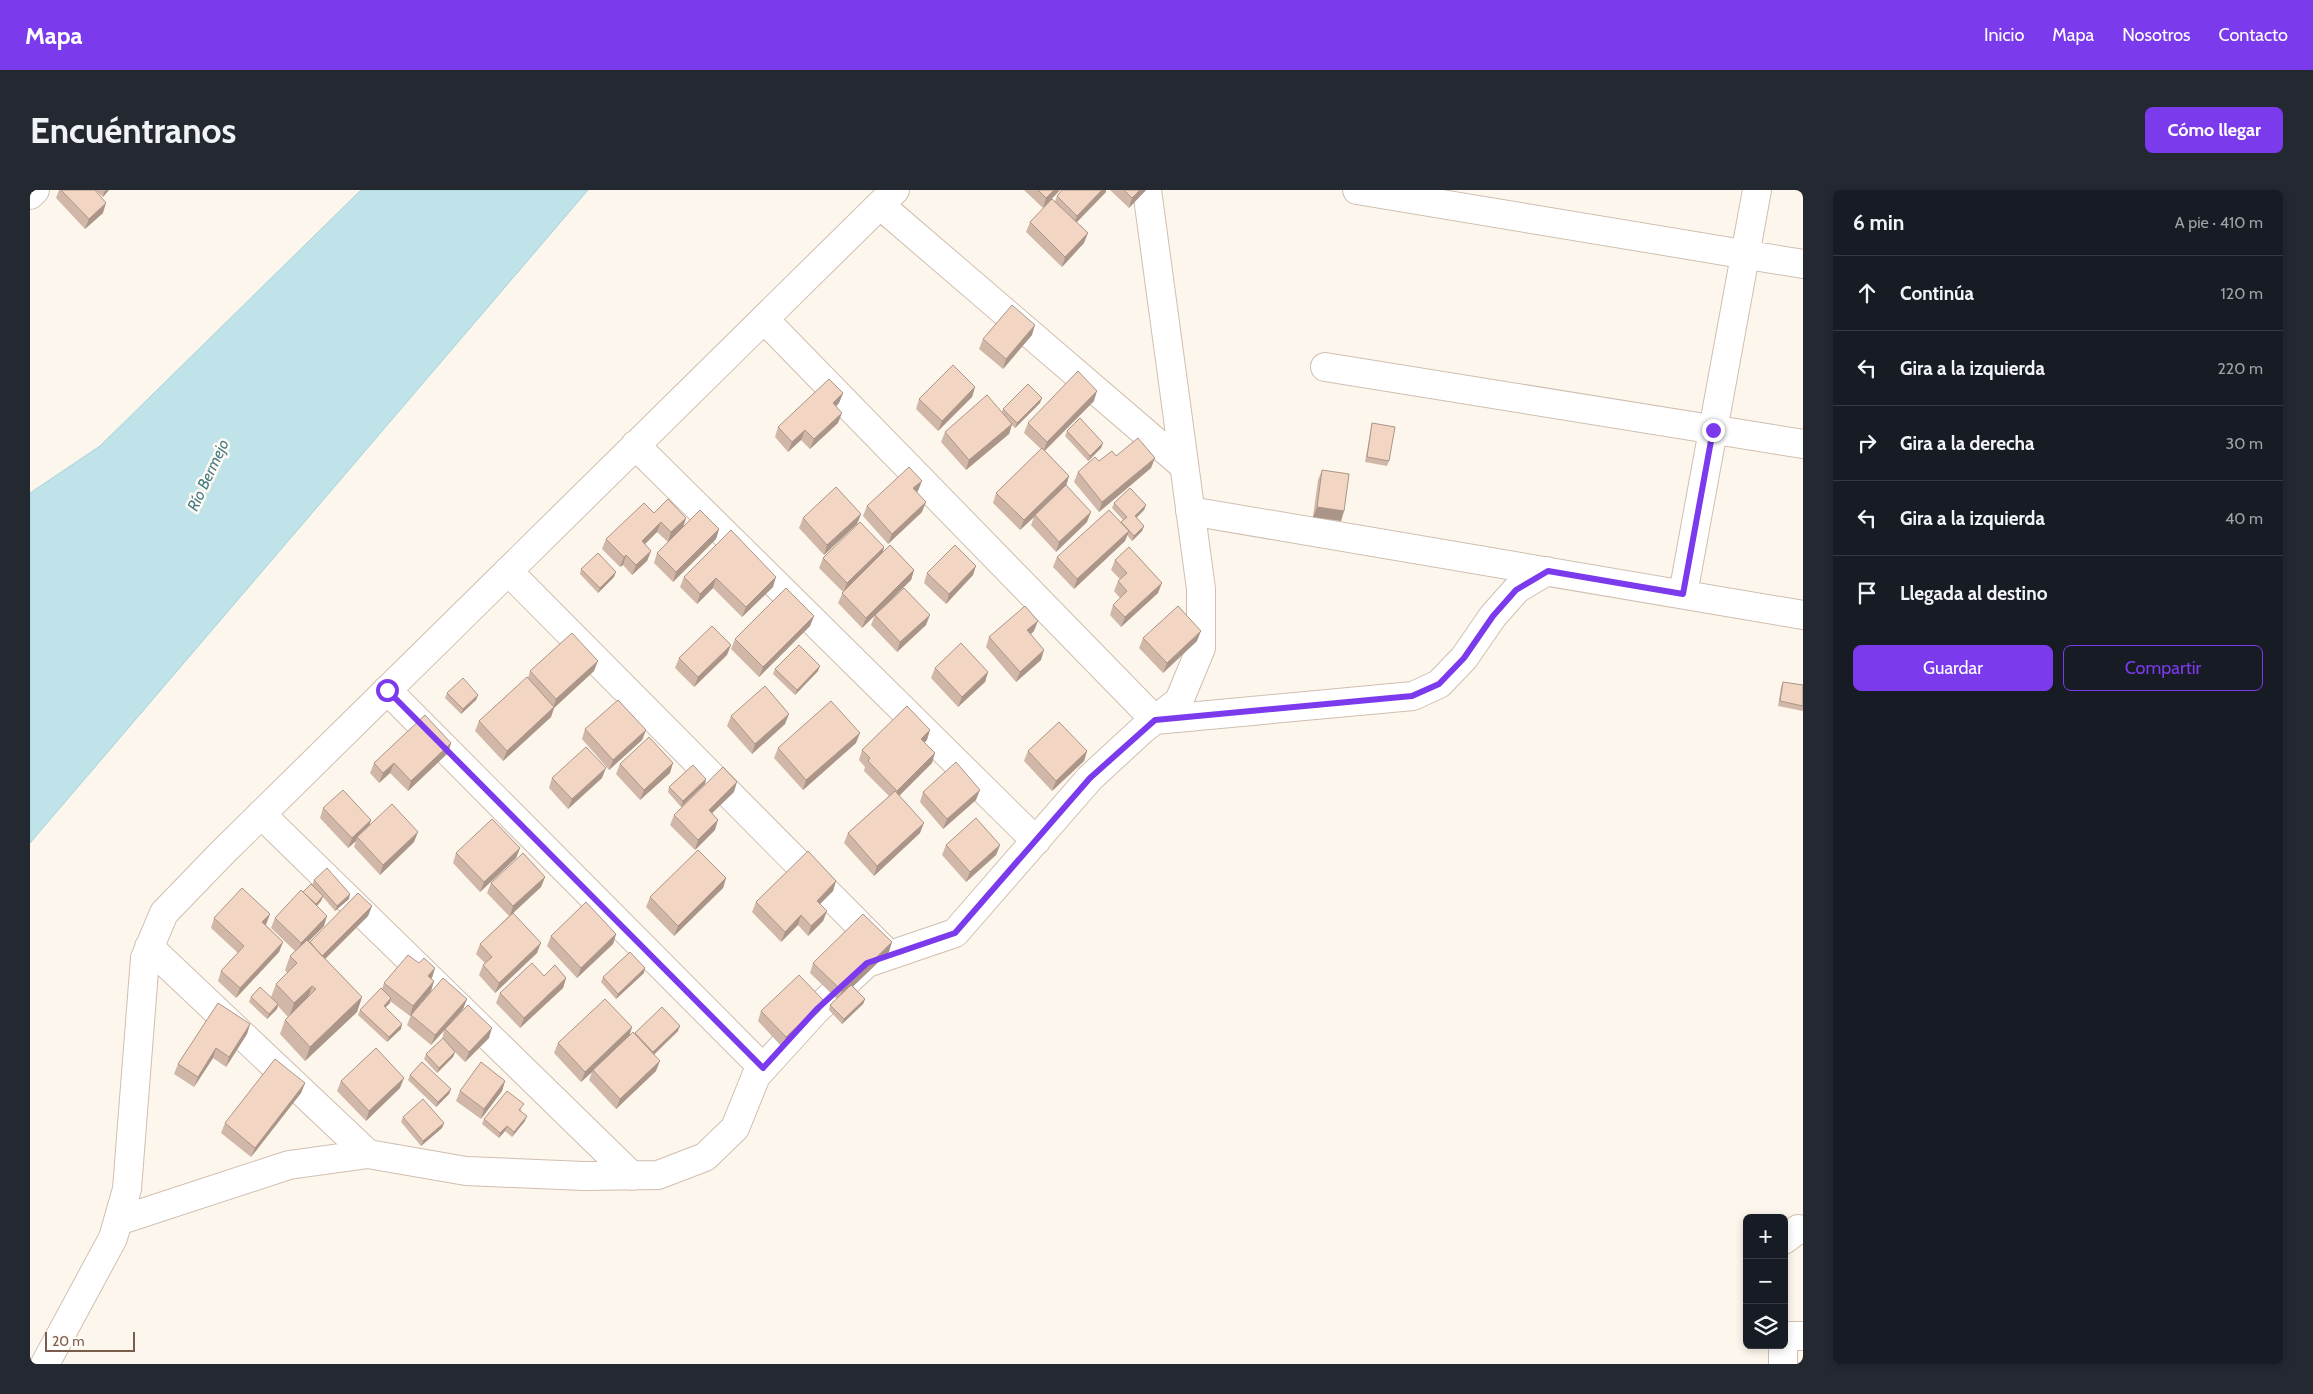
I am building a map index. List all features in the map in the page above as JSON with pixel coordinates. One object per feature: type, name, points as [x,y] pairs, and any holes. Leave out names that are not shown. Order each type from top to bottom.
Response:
[{"type":"street","points":[[30,195],[35,190]]},
{"type":"street","points":[[118,1221],[290,1165],[368,1154],[466,1171],[584,1176],[658,1175],[705,1157],[735,1128],[756,1076],[816,1010],[867,963],[955,933],[1090,778],[1178,701],[1201,648],[1201,589],[1147,190]]},
{"type":"street","points":[[1357,190],[1803,264]]},
{"type":"street","points":[[1683,594],[1757,190]]},
{"type":"street","points":[[44,1364],[113,1238],[127,1189],[145,958],[164,913],[261,814],[887,198],[1184,466]]},
{"type":"street","points":[[764,319],[1155,720]]},
{"type":"street","points":[[1325,367],[1803,444]]},
{"type":"street","points":[[636,446],[1036,841]]},
{"type":"street","points":[[1190,511],[1803,615]]},
{"type":"street","points":[[508,571],[890,956]]},
{"type":"street","points":[[1155,720],[1412,696],[1439,684],[1464,658],[1493,616],[1516,590],[1548,571]]},
{"type":"street","points":[[387,690],[763,1068]]},
{"type":"street","points":[[261,814],[632,1176]]},
{"type":"street","points":[[149,947],[368,1154]]},
{"type":"street","points":[[1788,1237],[1798,1229],[1803,1230]]},
{"type":"street","points":[[1788,1336],[1803,1336]]},
{"type":"street","points":[[1783,1349],[1783,1364]]},
{"type":"water","name":"Río Bermejo","points":[[361,190],[588,190],[30,843],[30,493],[100,446]]},
{"type":"building","points":[[61,190],[95,190],[106,203],[89,219]]},
{"type":"building","points":[[1038,190],[1054,190],[1046,198]]},
{"type":"building","points":[[1062,190],[1102,190],[1077,216],[1057,196]]},
{"type":"building","points":[[1124,190],[1140,190],[1132,198]]},
{"type":"building","points":[[1052,199],[1088,233],[1065,257],[1030,222]]},
{"type":"building","points":[[1012,305],[1035,325],[1006,359],[983,339]]},
{"type":"building","points":[[953,365],[975,387],[942,421],[919,399]]},
{"type":"building","points":[[1078,371],[1097,391],[1047,442],[1028,423]]},
{"type":"building","points":[[829,379],[843,393],[833,403],[842,413],[814,439],[805,430],[792,442],[778,427]]},
{"type":"building","points":[[1028,384],[1042,398],[1017,423],[1003,409]]},
{"type":"building","points":[[987,395],[1012,424],[969,460],[945,432]]},
{"type":"building","points":[[1080,418],[1103,443],[1090,456],[1067,431]]},
{"type":"building","points":[[1372,423],[1395,427],[1389,461],[1367,457]]},
{"type":"building","points":[[1138,438],[1155,458],[1102,502],[1078,472],[1095,457],[1099,461],[1112,451],[1116,456]]},
{"type":"building","points":[[1042,448],[1069,476],[1024,520],[996,493]]},
{"type":"building","points":[[909,467],[922,481],[913,488],[926,502],[892,534],[867,506]]},
{"type":"building","points":[[1322,470],[1349,474],[1344,511],[1317,507]]},
{"type":"building","points":[[1066,485],[1091,512],[1059,542],[1035,515]]},
{"type":"building","points":[[836,487],[861,514],[827,545],[803,518]]},
{"type":"building","points":[[1130,488],[1146,505],[1135,516],[1144,526],[1134,536],[1121,522],[1127,517],[1114,503]]},
{"type":"building","points":[[668,499],[686,518],[671,532],[661,522],[642,541],[651,551],[636,565],[626,555],[624,557],[606,539],[644,503],[654,513]]},
{"type":"building","points":[[700,510],[719,529],[676,572],[657,553]]},
{"type":"building","points":[[1109,510],[1129,531],[1077,579],[1057,557]]},
{"type":"building","points":[[860,522],[884,547],[847,583],[823,558]]},
{"type":"building","points":[[731,530],[776,577],[746,607],[716,578],[700,594],[684,577]]},
{"type":"building","points":[[890,545],[914,570],[866,618],[842,593]]},
{"type":"building","points":[[955,545],[976,566],[949,594],[927,573]]},
{"type":"building","points":[[1129,547],[1162,583],[1125,617],[1113,605],[1127,591],[1118,581],[1127,573],[1115,560]]},
{"type":"building","points":[[598,553],[616,572],[600,588],[581,569]]},
{"type":"building","points":[[786,588],[814,616],[763,667],[735,639]]},
{"type":"building","points":[[904,588],[930,615],[900,642],[875,615]]},
{"type":"building","points":[[1025,606],[1038,621],[1027,630],[1044,650],[1020,672],[989,637]]},
{"type":"building","points":[[1178,606],[1201,631],[1167,663],[1143,638]]},
{"type":"building","points":[[712,626],[731,645],[698,677],[679,658]]},
{"type":"building","points":[[572,633],[598,661],[556,699],[530,671]]},
{"type":"building","points":[[961,643],[988,672],[962,697],[935,668]]},
{"type":"building","points":[[799,645],[820,666],[797,690],[775,669]]},
{"type":"building","points":[[527,677],[554,707],[507,751],[479,721]]},
{"type":"building","points":[[463,678],[478,695],[463,709],[447,693]]},
{"type":"building","points":[[1783,682],[1803,685],[1803,706],[1780,701]]},
{"type":"building","points":[[765,686],[789,714],[755,744],[731,716]]},
{"type":"building","points":[[618,700],[646,730],[613,760],[585,729]]},
{"type":"building","points":[[831,701],[860,733],[806,780],[778,748]]},
{"type":"building","points":[[907,706],[930,730],[921,739],[935,753],[897,791],[868,761],[870,758],[862,750]]},
{"type":"building","points":[[425,715],[451,743],[411,781],[394,763],[383,773],[374,763]]},
{"type":"building","points":[[1059,722],[1087,751],[1056,781],[1028,751]]},
{"type":"building","points":[[649,737],[673,763],[644,790],[620,764]]},
{"type":"building","points":[[586,747],[606,768],[572,799],[552,778]]},
{"type":"building","points":[[956,762],[980,790],[947,819],[923,792]]},
{"type":"building","points":[[693,765],[706,779],[683,801],[669,787]]},
{"type":"building","points":[[723,767],[737,782],[709,810],[718,820],[698,840],[674,815]]},
{"type":"building","points":[[343,790],[371,820],[352,838],[323,808]]},
{"type":"building","points":[[895,791],[924,823],[877,866],[848,833]]},
{"type":"building","points":[[392,804],[418,832],[383,865],[357,837]]},
{"type":"building","points":[[976,818],[1000,845],[970,872],[946,845]]},
{"type":"building","points":[[492,819],[520,848],[484,882],[456,853]]},
{"type":"building","points":[[698,850],[726,878],[678,926],[650,897]]},
{"type":"building","points":[[808,851],[836,881],[817,901],[827,911],[811,926],[801,915],[785,932],[756,902]]},
{"type":"building","points":[[523,853],[545,877],[513,906],[491,883]]},
{"type":"building","points":[[327,868],[350,894],[337,906],[314,880]]},
{"type":"building","points":[[311,884],[323,896],[316,904],[303,892]]},
{"type":"building","points":[[242,888],[270,914],[262,922],[283,942],[240,988],[221,971],[244,946],[214,918]]},
{"type":"building","points":[[301,890],[327,916],[301,943],[275,918]]},
{"type":"building","points":[[358,893],[372,906],[322,956],[310,942]]},
{"type":"building","points":[[586,902],[616,934],[581,968],[551,936]]},
{"type":"building","points":[[513,913],[541,943],[499,983],[483,965],[492,957],[480,944]]},
{"type":"building","points":[[863,914],[892,942],[842,991],[813,963]]},
{"type":"building","points":[[307,940],[362,997],[310,1047],[285,1020],[316,989],[312,986],[294,1003],[276,984],[297,963],[290,956]]},
{"type":"building","points":[[630,952],[645,968],[618,994],[603,977]]},
{"type":"building","points":[[408,955],[419,963],[424,958],[435,968],[428,976],[434,981],[413,1006],[384,983]]},
{"type":"building","points":[[532,963],[544,976],[555,965],[566,978],[524,1018],[500,993]]},
{"type":"building","points":[[799,975],[824,1001],[786,1037],[761,1011]]},
{"type":"building","points":[[443,978],[467,999],[435,1035],[411,1015]]},
{"type":"building","points":[[851,985],[865,999],[844,1019],[830,1005]]},
{"type":"building","points":[[260,987],[278,1004],[269,1014],[251,997]]},
{"type":"building","points":[[381,988],[391,998],[384,1006],[402,1024],[389,1037],[360,1010]]},
{"type":"building","points":[[605,999],[632,1027],[585,1072],[558,1043]]},
{"type":"building","points":[[218,1003],[250,1024],[229,1057],[216,1048],[198,1077],[178,1064]]},
{"type":"building","points":[[468,1005],[492,1028],[469,1052],[445,1029]]},
{"type":"building","points":[[662,1007],[680,1026],[653,1052],[635,1033]]},
{"type":"building","points":[[633,1032],[660,1061],[620,1099],[593,1070]]},
{"type":"building","points":[[443,1038],[455,1052],[439,1068],[426,1054]]},
{"type":"building","points":[[376,1048],[404,1078],[369,1111],[341,1081]]},
{"type":"building","points":[[275,1059],[305,1083],[255,1148],[225,1123]]},
{"type":"building","points":[[422,1062],[451,1089],[438,1102],[410,1075]]},
{"type":"building","points":[[481,1062],[505,1081],[484,1109],[460,1091]]},
{"type":"building","points":[[507,1091],[524,1104],[519,1110],[527,1116],[514,1132],[507,1126],[500,1133],[484,1119]]},
{"type":"building","points":[[423,1099],[444,1123],[423,1141],[403,1117]]},
{"type":"route","points":[[387,690],[763,1068],[816,1010],[867,963],[955,933],[1090,778],[1155,720],[1412,696],[1439,684],[1464,658],[1493,616],[1516,590],[1548,571],[1683,594],[1713,430]]}]
